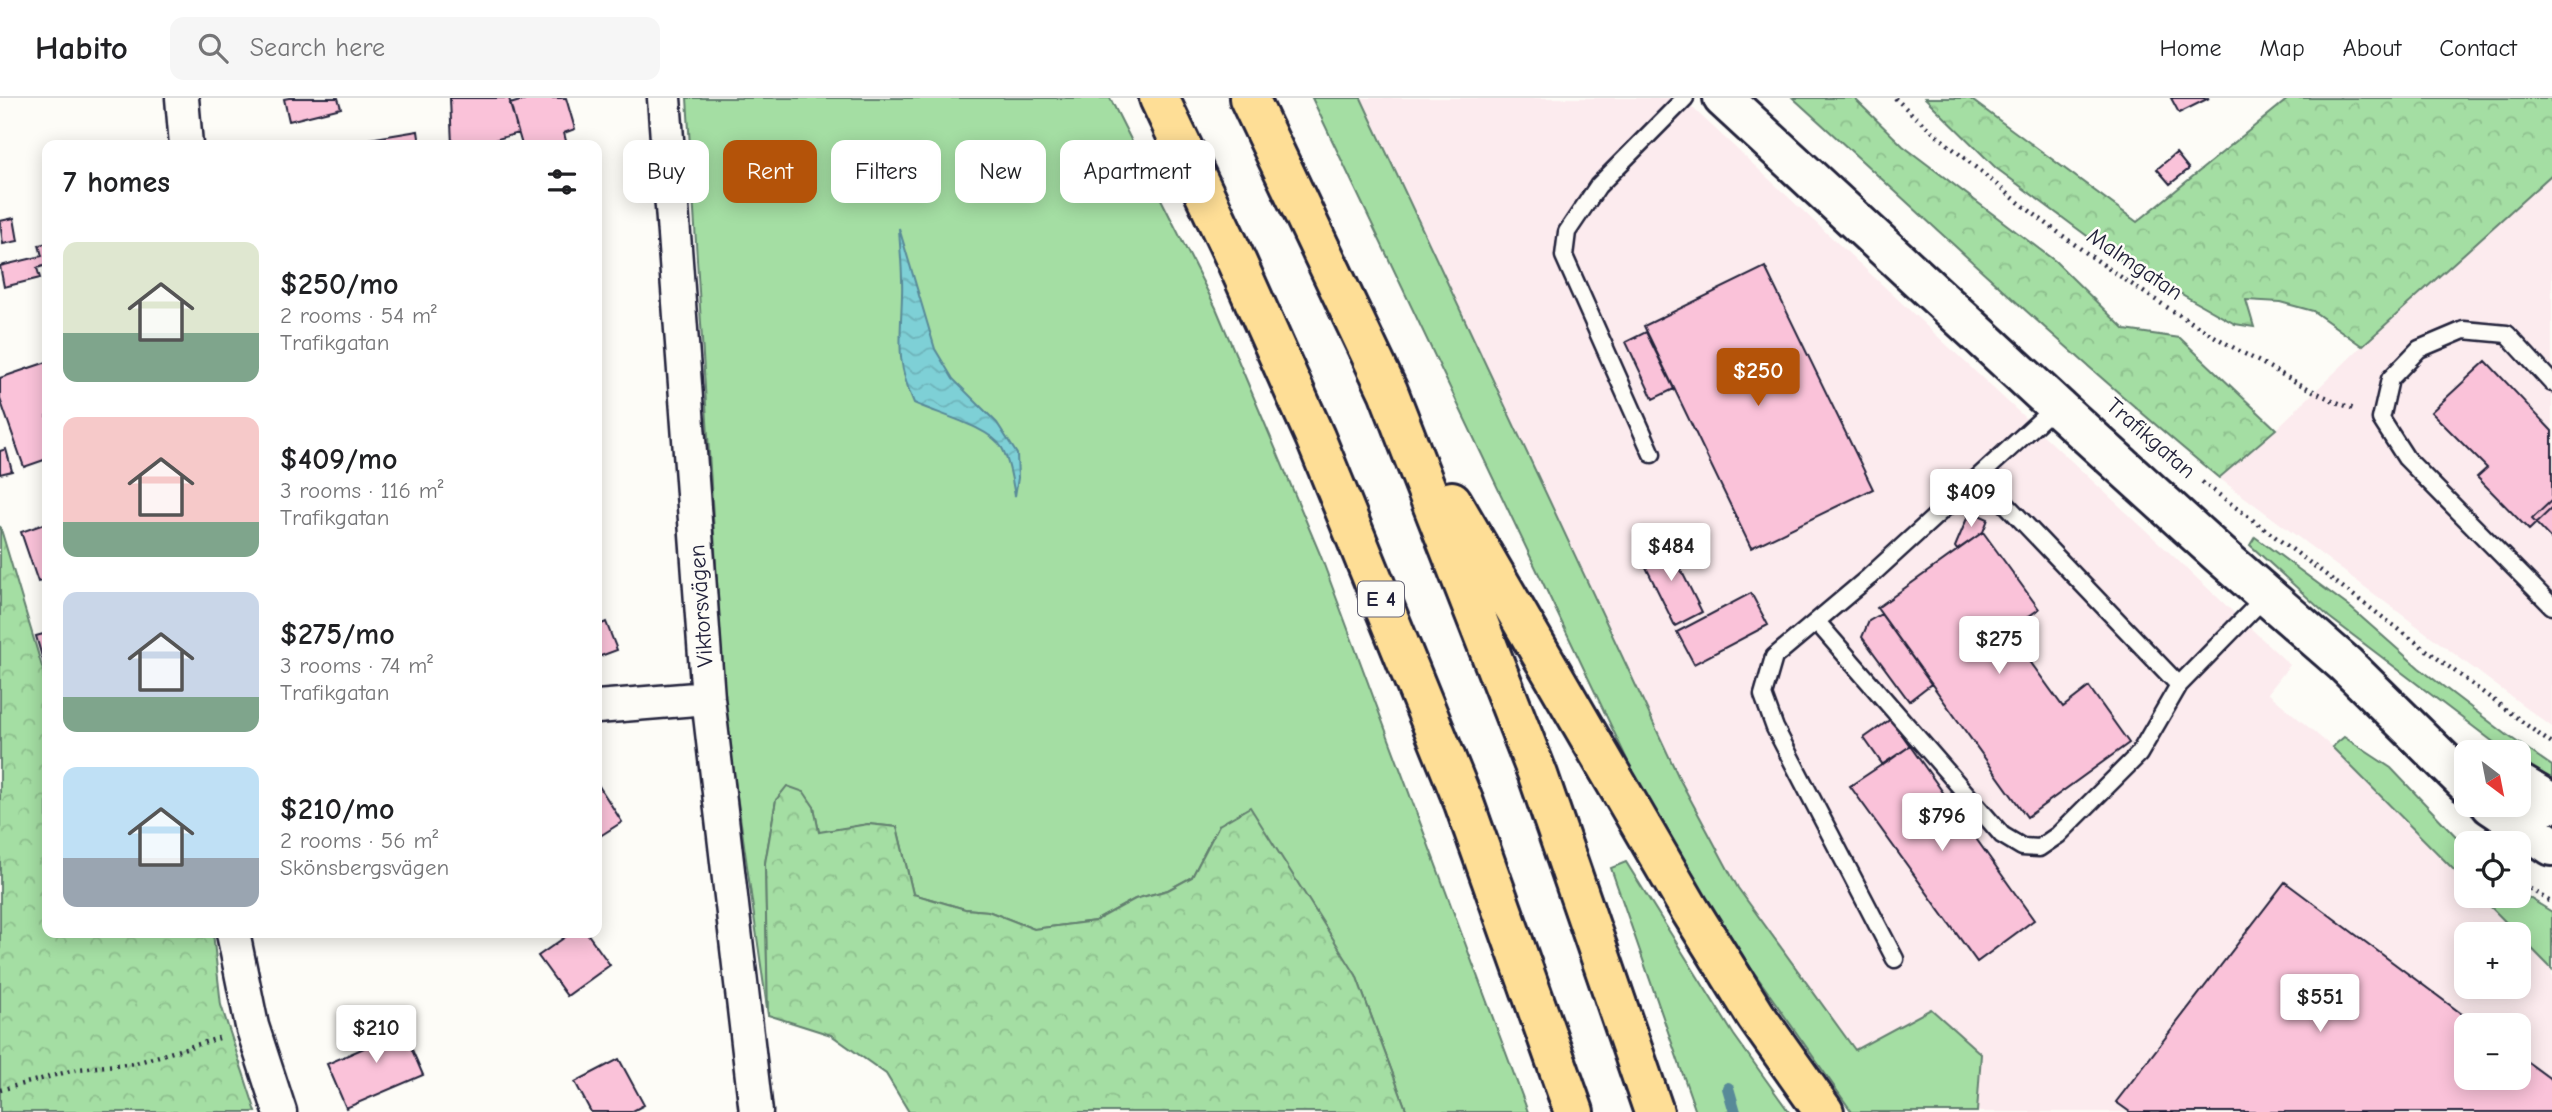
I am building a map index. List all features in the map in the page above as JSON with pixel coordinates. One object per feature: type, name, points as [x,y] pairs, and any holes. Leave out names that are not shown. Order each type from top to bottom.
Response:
[{"type":"highway","name":"E 4","points":[[1159,98],[1315,437],[1464,803],[1574,1112]]},
{"type":"highway","points":[[1249,98],[1388,391],[1538,775],[1654,1112]]},
{"type":"highway","points":[[1388,391],[1690,910],[1756,1016],[1824,1112]]},
{"type":"main road","name":"Trafikgatan","points":[[1723,98],[2056,406],[2345,664],[2454,771]]},
{"type":"main road","name":"Trafikgatan","points":[[2345,664],[2456,740]]},
{"type":"main road","points":[[2531,791],[2552,803]]},
{"type":"main road","points":[[2509,817],[2552,846]]},
{"type":"street","points":[[182,98],[186,140]]},
{"type":"street","name":"Viktorsvägen","points":[[664,98],[708,698],[757,1112]]},
{"type":"street","points":[[602,706],[708,698]]},
{"type":"street","points":[[234,938],[252,1026],[280,1112]]},
{"type":"lane","points":[[1652,454],[1564,256],[1567,232],[1598,186],[1685,98]]},
{"type":"lane","points":[[2552,383],[2507,334],[2463,330],[2419,349],[2390,379],[2381,419],[2406,458],[2552,606]]},
{"type":"lane","points":[[1895,959],[1774,727],[1763,695],[1774,657],[1980,477],[2056,406]]},
{"type":"lane","points":[[1980,477],[2179,685]]},
{"type":"lane","points":[[1817,622],[2002,835],[2022,847],[2039,848],[2058,835],[2139,754],[2179,685],[2267,595]]},
{"type":"path","name":"Malmgatan","points":[[1895,98],[1915,118],[2021,206],[2115,275],[2217,338],[2327,399],[2381,419]]},
{"type":"path","name":"Trafikgatan","points":[[2199,480],[2552,744]]},
{"type":"path","points":[[2531,890],[2552,904]]},
{"type":"path","points":[[0,1090],[78,1069],[136,1063],[194,1047],[252,1026]]},
{"type":"shaded area","points":[[1361,98],[1682,98],[2290,665],[2268,693],[2332,747],[2454,870],[2454,908],[2492,908],[2506,922],[2454,922],[2454,999],[2531,999],[2531,948],[2552,969],[2552,1112],[1977,1112],[1981,1054],[1856,1051],[1738,888],[1680,780]]},
{"type":"shaded area","points":[[2552,174],[2552,727],[2219,478],[2276,429],[2362,346]]},
{"type":"green space","points":[[687,98],[1110,98],[1131,140],[1060,140],[1060,203],[1163,203],[1216,308],[1320,554],[1528,1112],[1407,1112],[1356,975],[1219,825],[1192,877],[1168,890],[1135,899],[1095,921],[1034,929],[988,911],[965,909],[913,894],[897,827],[868,824],[819,833],[814,807],[776,800],[765,863],[768,1015],[725,710],[694,203],[709,203],[709,140],[690,140]]},
{"type":"green space","points":[[1312,98],[1361,98],[1680,780],[1738,888],[1855,1050],[1931,1009],[1981,1054],[1977,1112],[1852,1112],[1706,904],[1643,793]]},
{"type":"green space","points":[[1793,98],[1854,98],[1903,146],[2055,261],[2125,330],[2180,338],[2276,429],[2219,478],[2057,338]]},
{"type":"green space","points":[[1925,98],[1969,98],[2137,222],[2289,98],[2552,98],[2552,174],[2362,346],[2313,311],[2280,302],[2246,300],[2254,327],[2235,324],[2114,256],[1996,168]]},
{"type":"green space","points":[[0,526],[42,667],[42,938],[214,938],[221,1005],[256,1112],[0,1112]]},
{"type":"green space","points":[[2255,537],[2351,608],[2419,668],[2514,740],[2491,740],[2329,617],[2250,545]]},
{"type":"green space","points":[[2344,737],[2391,768],[2454,834],[2454,870],[2332,747]]},
{"type":"green space","points":[[2531,752],[2552,766],[2552,782],[2531,768]]},
{"type":"green space","points":[[787,786],[804,792],[814,807],[819,832],[868,824],[897,827],[913,894],[965,909],[988,911],[1034,929],[1095,921],[1135,899],[1168,890],[1192,877],[1219,825],[1250,807],[1356,975],[1407,1112],[909,1112],[886,1074],[831,1035],[768,1015],[765,863],[776,800]]},
{"type":"green space","points":[[1626,862],[1734,1035],[1789,1112],[1696,1112],[1611,868]]},
{"type":"green space","points":[[2531,899],[2552,912],[2552,969],[2531,948],[2531,922],[2506,922],[2492,908],[2531,908]]},
{"type":"water","points":[[899,228],[935,349],[953,379],[997,423],[1017,454],[1018,478],[1015,496],[1007,459],[996,440],[975,427],[914,403],[904,374],[900,350],[902,287]]},
{"type":"building","points":[[338,98],[341,108],[289,121],[284,99]]},
{"type":"building","points":[[450,98],[509,98],[518,133],[495,140],[452,140]]},
{"type":"building","points":[[530,98],[566,98],[575,129],[564,133],[566,140],[521,140],[510,104]]},
{"type":"building","points":[[2171,98],[2209,98],[2179,113]]},
{"type":"building","points":[[418,131],[419,140],[363,140]]},
{"type":"building","points":[[2176,153],[2189,169],[2170,184],[2157,169]]},
{"type":"building","points":[[14,218],[18,241],[3,244],[0,221]]},
{"type":"building","points":[[42,256],[42,266],[37,268],[40,278],[4,287],[0,266]]},
{"type":"building","points":[[1765,267],[1873,489],[1751,548],[1644,326]]},
{"type":"building","points":[[1646,332],[1674,389],[1653,399],[1626,342]]},
{"type":"building","points":[[2486,361],[2552,431],[2552,508],[2529,530],[2477,477],[2487,468],[2431,412]]},
{"type":"building","points":[[42,364],[42,461],[24,467],[0,399],[0,378]]},
{"type":"building","points":[[6,449],[12,471],[0,474],[0,451]]},
{"type":"building","points":[[2552,500],[2552,540],[2532,519]]},
{"type":"building","points":[[1970,511],[1988,519],[1983,532],[1957,550],[1955,547]]},
{"type":"building","points":[[42,525],[42,580],[38,582],[21,532]]},
{"type":"building","points":[[1983,532],[2039,609],[2008,631],[2063,707],[2089,687],[2129,743],[2027,817],[1877,608]]},
{"type":"building","points":[[1666,540],[1702,612],[1675,626],[1639,553]]},
{"type":"building","points":[[1751,593],[1768,625],[1694,664],[1677,632]]},
{"type":"building","points":[[1881,614],[1931,684],[1909,701],[1862,637],[1869,621]]},
{"type":"building","points":[[606,622],[617,650],[602,656],[602,624]]},
{"type":"building","points":[[42,634],[42,657],[36,636]]},
{"type":"building","points":[[1891,719],[1910,746],[1883,765],[1864,738]]},
{"type":"building","points":[[1910,746],[2034,920],[1977,962],[1850,786]]},
{"type":"building","points":[[602,791],[622,822],[602,835]]},
{"type":"building","points":[[2285,882],[2461,1013],[2454,1013],[2454,1090],[2531,1090],[2531,1065],[2552,1080],[2552,1112],[2130,1112],[2116,1102]]},
{"type":"building","points":[[564,938],[591,938],[610,965],[567,996],[538,956]]},
{"type":"building","points":[[396,1013],[423,1075],[346,1108],[327,1064],[378,1042],[371,1024]]},
{"type":"building","points":[[619,1059],[644,1105],[631,1112],[591,1112],[575,1082]]},
{"type":"waterway","points":[[1728,1088],[1735,1112]]}]
